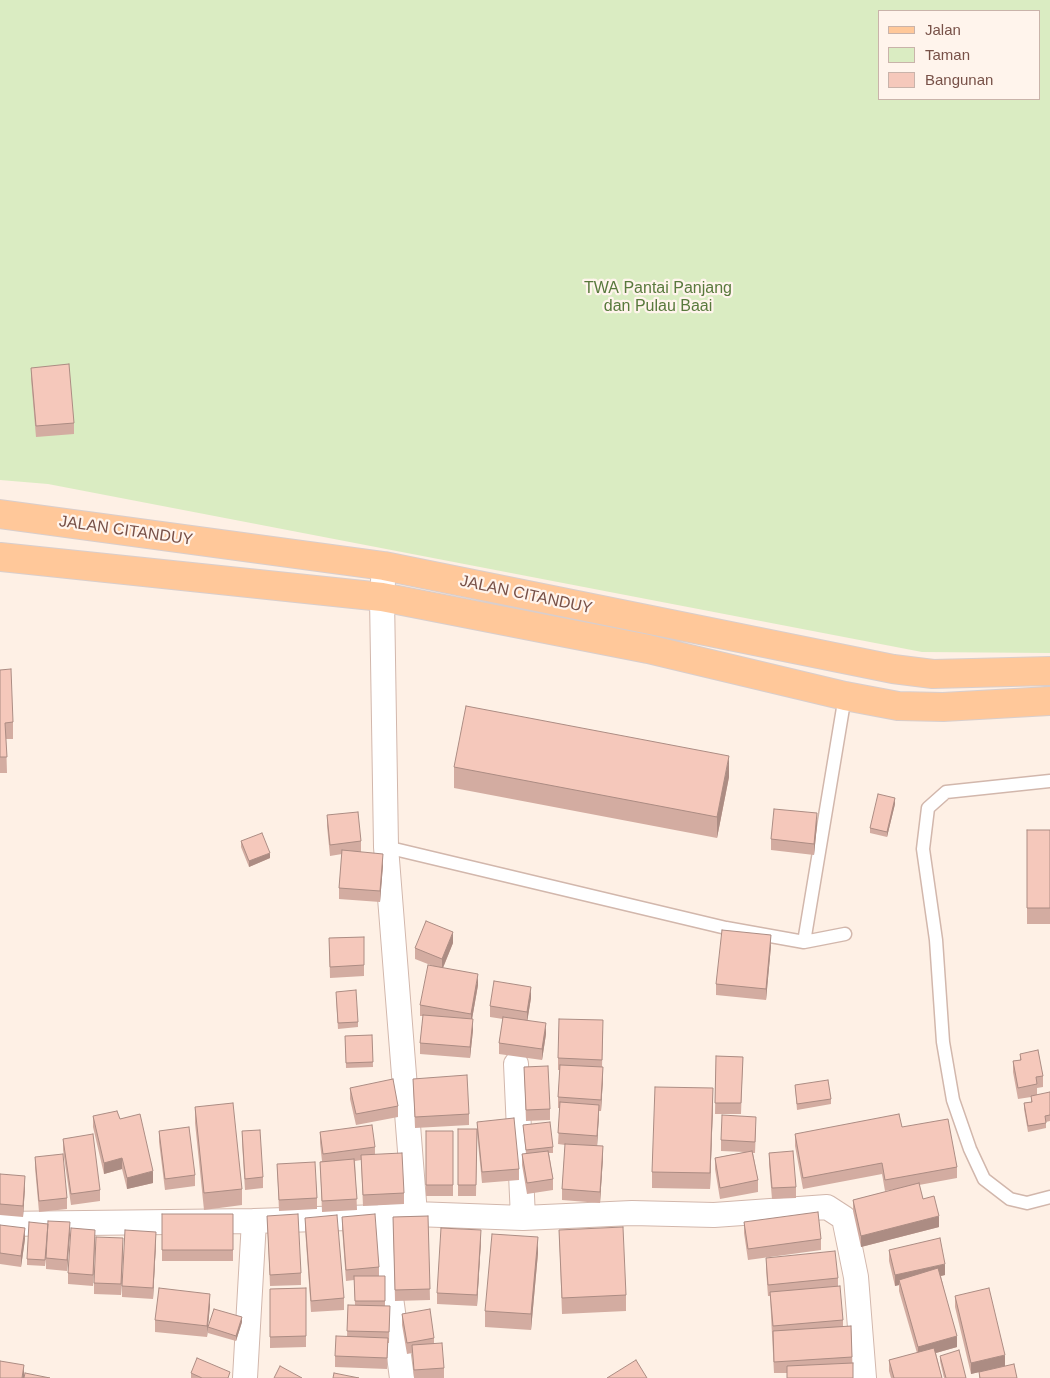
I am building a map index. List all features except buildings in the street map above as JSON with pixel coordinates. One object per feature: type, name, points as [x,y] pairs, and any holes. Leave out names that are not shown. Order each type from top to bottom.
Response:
[{"type":"main road","name":"JALAN CITANDUY","points":[[0,514],[384,566],[893,669],[933,674],[1050,671]]},
{"type":"main road","name":"JALAN CITANDUY","points":[[0,557],[382,597],[648,649],[845,696],[898,706],[943,707],[1050,701]]},
{"type":"street","points":[[384,566],[382,597],[386,847],[415,1214]]},
{"type":"street","points":[[516,1064],[523,1218]]},
{"type":"street","points":[[0,1224],[254,1221],[415,1214],[523,1218],[632,1213],[714,1214],[827,1207],[844,1218],[856,1277],[864,1378]]},
{"type":"street","points":[[380,1217],[402,1378]]},
{"type":"street","points":[[245,1378],[254,1221]]},
{"type":"lane","points":[[804,942],[845,696]]},
{"type":"lane","points":[[1050,781],[946,792],[928,808],[923,849],[936,940],[943,1042],[953,1100],[970,1149],[984,1179],[1010,1199],[1027,1203],[1050,1196]]},
{"type":"lane","points":[[386,847],[726,928],[804,942],[845,934]]},
{"type":"green space","name":"TWA Pantai Panjang dan Pulau Baai","points":[[0,0],[1050,0],[1050,653],[922,652],[48,484],[0,480]]}]
